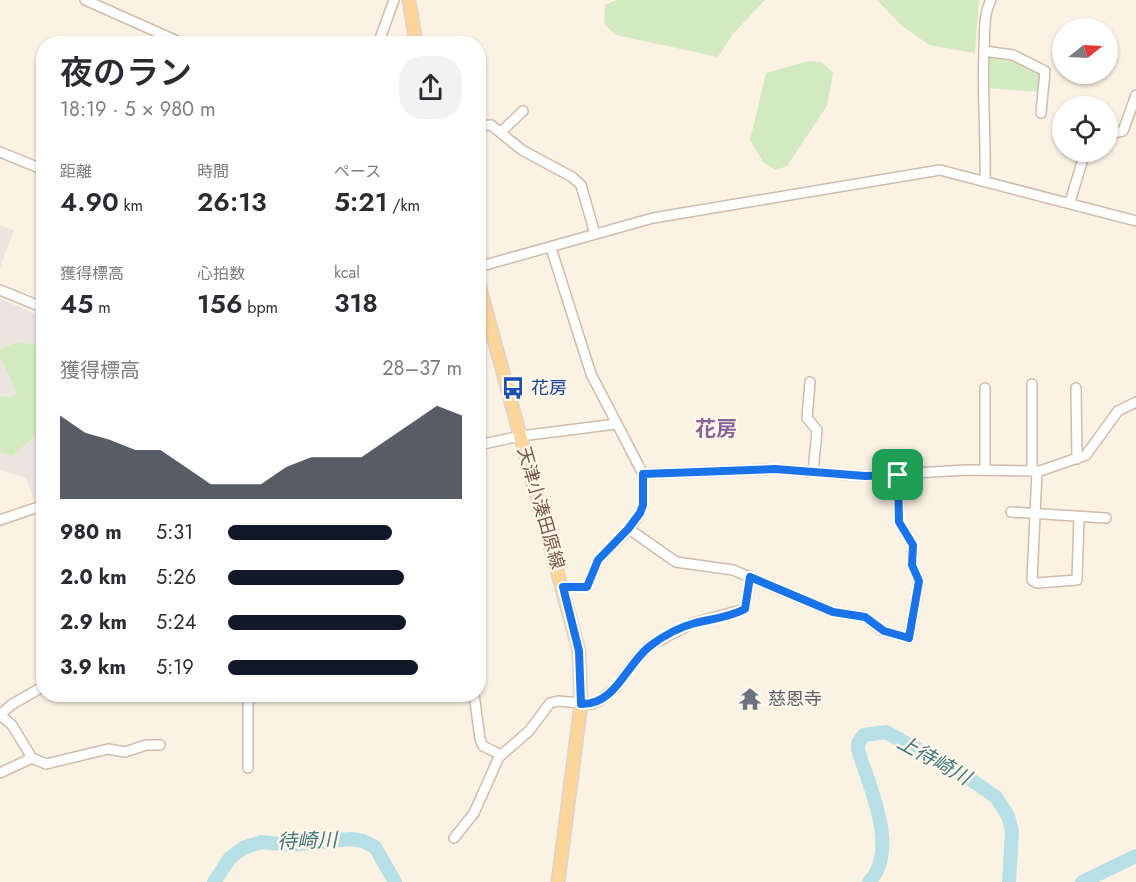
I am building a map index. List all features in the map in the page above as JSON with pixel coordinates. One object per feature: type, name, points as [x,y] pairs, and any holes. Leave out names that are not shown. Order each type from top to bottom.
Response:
[{"type":"main road","points":[[409,0],[415,36]]},
{"type":"main road","name":"天津小湊田原線","points":[[486,310],[579,651],[581,704],[558,882]]},
{"type":"street","points":[[85,0],[166,36]]},
{"type":"street","points":[[381,36],[394,0]]},
{"type":"street","points":[[985,179],[986,136],[982,93],[985,20],[991,0]]},
{"type":"street","points":[[984,51],[1013,55],[1045,71],[1041,113]]},
{"type":"street","points":[[1118,132],[1123,131],[1136,95]]},
{"type":"street","points":[[501,132],[523,111]]},
{"type":"street","points":[[486,125],[491,125],[522,150],[572,177],[580,185],[595,234]]},
{"type":"street","points":[[0,152],[36,167]]},
{"type":"street","points":[[1070,202],[1082,162]]},
{"type":"street","points":[[486,265],[653,218],[940,170],[985,179],[1136,221]]},
{"type":"street","points":[[551,248],[591,374],[643,474],[643,505],[628,529],[598,560],[587,587],[563,587]]},
{"type":"street","points":[[0,290],[36,305]]},
{"type":"street","points":[[810,382],[807,418],[817,430],[813,472]]},
{"type":"street","points":[[1032,384],[1035,471],[1032,580],[1037,582],[1077,580],[1079,518]]},
{"type":"street","points":[[985,388],[985,470]]},
{"type":"street","points":[[1076,388],[1077,459]]},
{"type":"street","points":[[643,474],[775,469],[898,475],[985,470],[1035,471],[1086,455],[1118,411],[1136,402]]},
{"type":"street","points":[[486,443],[521,435],[616,424]]},
{"type":"street","points":[[628,529],[676,562],[733,570],[833,612],[865,617],[884,631],[909,638],[919,581],[912,565],[913,545],[899,522],[898,475]]},
{"type":"street","points":[[0,520],[36,509]]},
{"type":"street","points":[[1011,512],[1106,518]]},
{"type":"street","points":[[454,838],[474,813],[501,755],[529,731],[550,704],[558,701],[581,704],[599,701],[616,687],[635,660],[649,646],[678,629],[745,609],[750,577]]},
{"type":"street","points":[[36,691],[11,705],[0,715],[12,725],[32,758],[46,764],[94,752],[108,750],[125,752],[146,745],[160,745]]},
{"type":"street","points":[[248,768],[249,702]]},
{"type":"street","points":[[475,702],[480,740],[483,746],[501,755]]},
{"type":"street","points":[[0,773],[32,758]]},
{"type":"shaded area","points":[[0,225],[14,230],[0,268]]},
{"type":"shaded area","points":[[0,299],[36,314],[36,345],[17,342],[0,349]]},
{"type":"shaded area","points":[[0,357],[17,393],[12,397],[0,396]]},
{"type":"shaded area","points":[[36,436],[36,503],[26,478],[0,470],[0,452],[12,456]]},
{"type":"green space","points":[[616,0],[765,0],[733,34],[718,57],[616,35],[604,24],[605,5]]},
{"type":"green space","points":[[877,0],[979,0],[975,53],[929,45],[902,26]]},
{"type":"green space","points":[[986,57],[1017,62],[1041,75],[1040,92],[986,88]]},
{"type":"green space","points":[[809,61],[822,62],[833,73],[827,106],[787,166],[776,170],[763,162],[750,140],[766,73]]},
{"type":"green space","points":[[17,342],[36,345],[36,436],[12,456],[0,452],[0,396],[12,397],[17,393],[0,357],[0,349]]},
{"type":"waterway","name":"上待崎川","points":[[869,882],[878,869],[882,853],[882,836],[858,743],[864,735],[886,732],[964,775],[996,797],[1008,816],[1012,831],[1009,882]]},
{"type":"waterway","name":"待崎川","points":[[214,882],[230,858],[243,848],[261,842],[291,845],[350,839],[363,841],[375,847],[395,882]]},
{"type":"waterway","name":"上待崎川","points":[[1082,882],[1136,856]]},
{"type":"place","name":"花房","points":[[513,388]]},
{"type":"place","name":"慈恩寺","points":[[750,699]]},
{"type":"district","name":"花房","points":[[716,429]]},
{"type":"route","points":[[775,469],[865,476],[898,475],[899,522],[913,545],[912,565],[919,581],[909,638],[884,631],[865,617],[833,612],[750,577],[745,609],[738,613],[693,623],[678,629],[649,646],[635,660],[616,687],[599,701],[581,704],[579,651],[563,587],[587,587],[598,560],[640,513],[643,505],[643,474],[775,469]]}]
